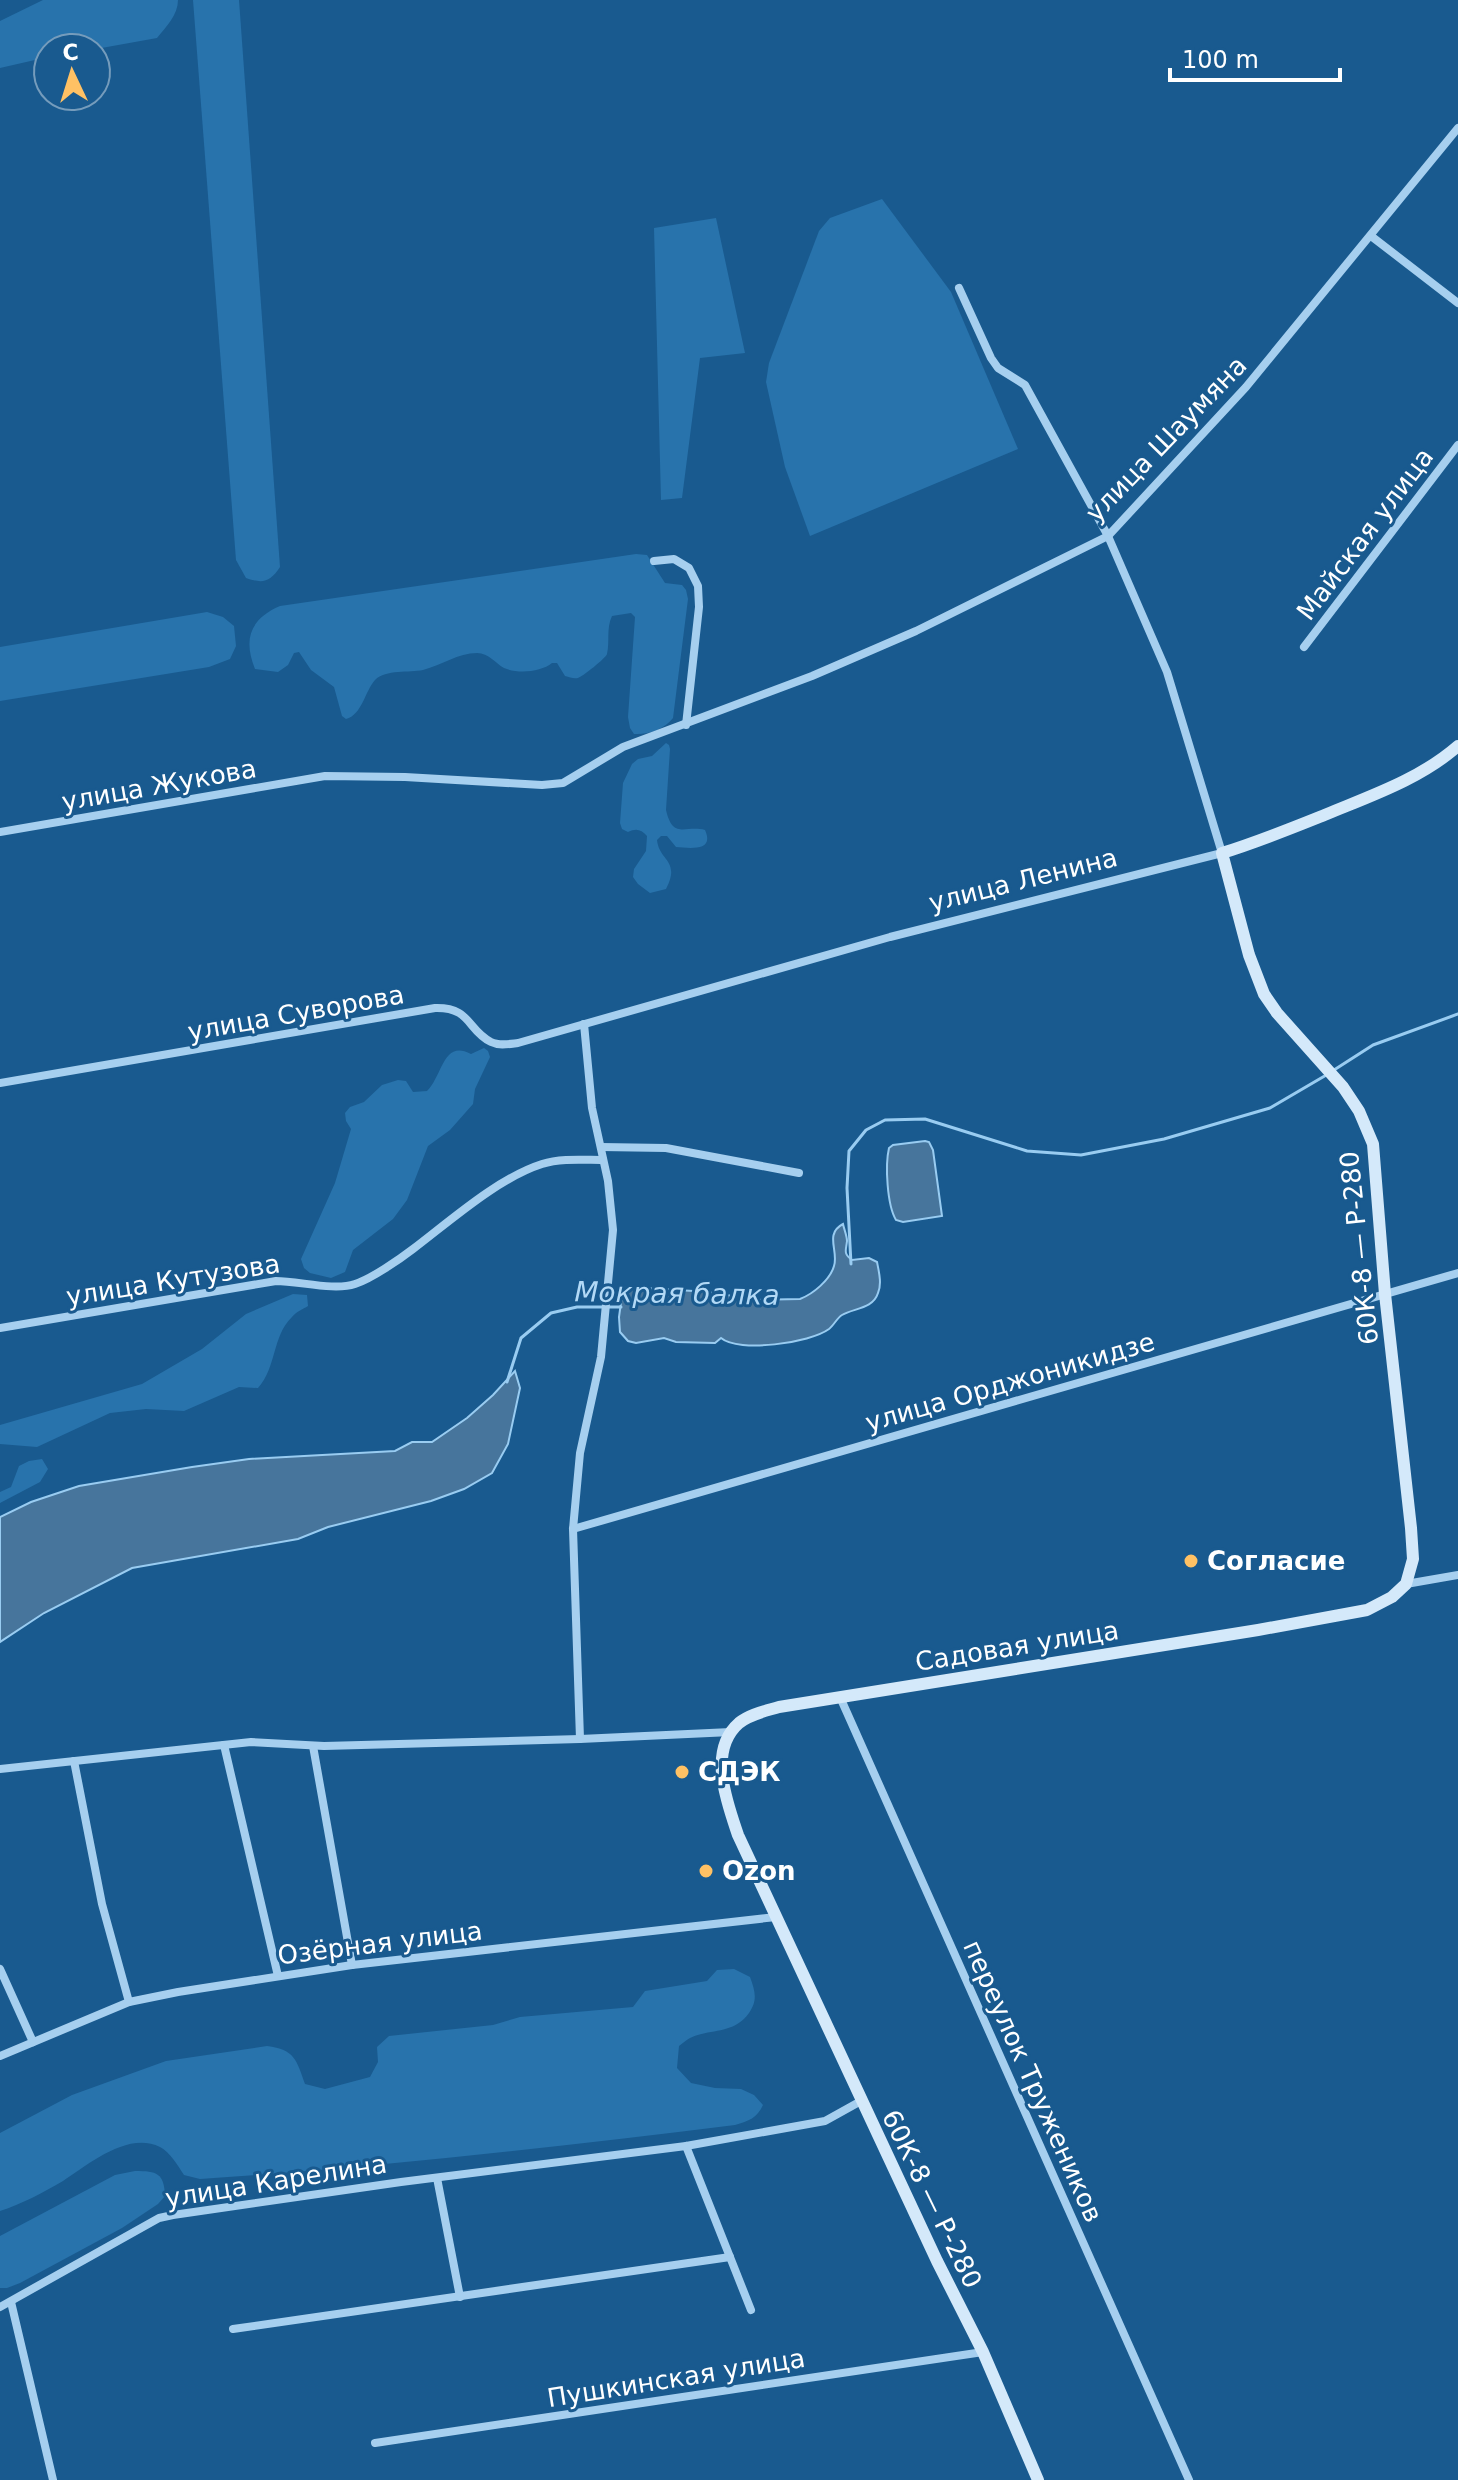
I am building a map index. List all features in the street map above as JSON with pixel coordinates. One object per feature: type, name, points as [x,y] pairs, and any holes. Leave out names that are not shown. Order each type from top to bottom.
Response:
[{"type":"street","name":"улица Шаумяна","points":[[325,776],[542,785],[563,783],[623,747],[812,676],[916,631],[1108,536],[1246,387],[1458,128]]},
{"type":"street","points":[[1371,236],[1458,303]]},
{"type":"street","points":[[959,288],[991,358],[998,368],[1025,385],[1108,536],[1167,672],[1222,853]]},
{"type":"street","name":"Майская улица","points":[[1304,647],[1458,445]]},
{"type":"street","points":[[654,561],[674,559],[689,568],[698,586],[699,607],[686,725]]},
{"type":"street","name":"улица Ленина","points":[[584,1024],[890,937],[1249,845],[1418,775],[1458,746]]},
{"type":"street","name":"улица Жукова","points":[[0,832],[325,776]]},
{"type":"street","name":"60К-8 — Р-280","points":[[1222,853],[1249,955],[1264,994],[1343,1087],[1359,1111],[1373,1144],[1385,1294],[1411,1528],[1413,1559],[1406,1584]]},
{"type":"street","name":"улица Суворова","points":[[0,1083],[435,1008],[458,1012],[469,1019],[482,1036],[492,1043],[503,1045],[584,1024]]},
{"type":"street","points":[[580,1739],[573,1529],[580,1453],[601,1357],[612,1256],[611,1207],[592,1108],[584,1024]]},
{"type":"street","points":[[601,1147],[666,1148],[799,1173]]},
{"type":"street","name":"улица Кутузова","points":[[0,1328],[276,1281],[324,1286],[354,1285],[402,1257],[489,1192],[528,1170],[554,1161],[603,1160]]},
{"type":"street","name":"улица Орджоникидзе","points":[[573,1529],[1458,1273]]},
{"type":"street","name":"Садовая улица","points":[[0,1769],[251,1742],[313,1746],[731,1732],[741,1721],[758,1713],[840,1697],[1367,1610],[1392,1597],[1406,1584],[1458,1575]]},
{"type":"street","name":"переулок Тружеников","points":[[840,1697],[1189,2480]]},
{"type":"street","name":"60К-8 — Р-280","points":[[731,1732],[722,1761],[726,1802],[738,1835],[861,2101],[983,2352],[1038,2480]]},
{"type":"street","points":[[224,1745],[278,1976]]},
{"type":"street","points":[[313,1746],[352,1965]]},
{"type":"street","points":[[74,1761],[102,1904],[129,2002]]},
{"type":"street","name":"Озёрная улица","points":[[0,2056],[129,2002],[352,1965],[776,1917]]},
{"type":"street","points":[[0,1969],[33,2042]]},
{"type":"street","name":"улица Карелина","points":[[0,2307],[159,2218],[237,2204],[686,2146],[825,2121],[861,2101]]},
{"type":"street","points":[[686,2146],[751,2310]]},
{"type":"street","points":[[437,2178],[460,2297]]},
{"type":"street","points":[[233,2329],[730,2257]]},
{"type":"street","points":[[11,2302],[53,2480]]},
{"type":"street","name":"Пушкинская улица","points":[[375,2443],[983,2352]]},
{"type":"shaded area","points":[[43,0],[178,0],[174,16],[157,38],[112,46],[112,32],[32,32],[32,61],[0,68],[0,21]]},
{"type":"shaded area","points":[[193,0],[239,0],[280,567],[273,576],[262,581],[246,578],[236,560]]},
{"type":"shaded area","points":[[882,199],[951,292],[1018,449],[810,536],[785,467],[766,382],[769,363],[819,231],[830,218]]},
{"type":"shaded area","points":[[716,218],[745,353],[700,358],[682,498],[661,500],[654,228]]},
{"type":"shaded area","points":[[636,554],[647,555],[665,583],[682,585],[688,599],[673,718],[650,732],[634,734],[628,717],[635,617],[631,613],[612,616],[607,654],[578,678],[565,676],[557,663],[536,670],[516,671],[504,668],[485,655],[470,654],[423,670],[380,677],[375,680],[356,713],[346,719],[342,716],[334,687],[311,670],[299,652],[294,653],[288,665],[278,672],[255,669],[251,658],[252,631],[262,617],[280,606]]},
{"type":"shaded area","points":[[207,612],[223,617],[234,626],[236,646],[230,659],[209,667],[0,701],[0,647]]},
{"type":"shaded area","points":[[666,743],[670,749],[666,810],[669,819],[676,828],[705,830],[707,842],[699,847],[676,847],[667,836],[661,836],[657,840],[670,866],[670,879],[666,889],[650,893],[633,877],[634,869],[646,851],[647,836],[638,830],[628,832],[622,829],[623,783],[632,764],[638,759],[652,756]]},
{"type":"shaded area","points":[[484,1048],[490,1057],[475,1089],[473,1104],[450,1130],[428,1146],[407,1200],[393,1219],[353,1250],[345,1272],[331,1278],[310,1273],[301,1259],[335,1183],[351,1129],[345,1113],[350,1107],[364,1102],[382,1085],[398,1080],[406,1081],[413,1092],[427,1091],[449,1055],[455,1051],[471,1054]]},
{"type":"shaded area","points":[[293,1294],[307,1295],[308,1306],[295,1314],[281,1333],[269,1371],[258,1388],[239,1387],[184,1411],[146,1409],[110,1413],[37,1447],[0,1444],[0,1425],[142,1384],[202,1349],[246,1314]]},
{"type":"shaded area","points":[[42,1459],[48,1469],[40,1482],[0,1503],[0,1492],[11,1487],[19,1466]]},
{"type":"shaded area","points":[[734,1969],[750,1977],[755,1995],[752,2008],[736,2025],[698,2035],[679,2046],[677,2068],[691,2083],[741,2089],[754,2095],[763,2105],[755,2116],[740,2124],[468,2156],[200,2179],[184,2175],[164,2149],[147,2143],[134,2143],[108,2152],[47,2190],[0,2211],[0,2133],[72,2095],[166,2061],[267,2046],[283,2050],[293,2057],[305,2084],[325,2089],[370,2077],[378,2062],[377,2047],[389,2036],[493,2025],[520,2017],[633,2007],[645,1991],[707,1981],[717,1970]]},
{"type":"shaded area","points":[[135,2171],[154,2173],[161,2178],[165,2196],[158,2204],[122,2228],[20,2283],[0,2288],[0,2236],[115,2175]]},
{"type":"water","points":[[925,1141],[933,1150],[942,1216],[903,1222],[896,1220],[888,1185],[889,1148]]},
{"type":"water","points":[[843,1224],[847,1239],[846,1254],[852,1260],[869,1258],[877,1262],[879,1289],[872,1302],[842,1315],[820,1334],[791,1342],[743,1345],[721,1338],[715,1343],[676,1342],[664,1338],[636,1343],[628,1341],[620,1332],[623,1288],[628,1287],[710,1292],[755,1300],[805,1297],[820,1286],[832,1271],[835,1260],[834,1233]]},
{"type":"water","points":[[515,1371],[520,1388],[508,1444],[492,1473],[464,1489],[431,1501],[328,1527],[298,1539],[132,1568],[44,1613],[0,1642],[0,1517],[31,1502],[79,1486],[249,1459],[395,1451],[412,1442],[432,1442],[467,1418]]},
{"type":"waterway","name":"Мокрая балка","points":[[1334,1070],[1373,1045],[1458,1014]]},
{"type":"waterway","name":"Мокрая балка","points":[[851,1264],[847,1188],[849,1151],[866,1130],[885,1120],[925,1119],[1027,1151],[1081,1155],[1164,1139],[1270,1108],[1328,1074]]},
{"type":"waterway","name":"Мокрая балка","points":[[507,1382],[521,1338],[551,1313],[577,1307],[621,1307]]},
{"type":"place","name":"Согласие","points":[[1191,1561]]},
{"type":"place","name":"СДЭК","points":[[682,1772]]},
{"type":"place","name":"Ozon","points":[[706,1871]]}]
